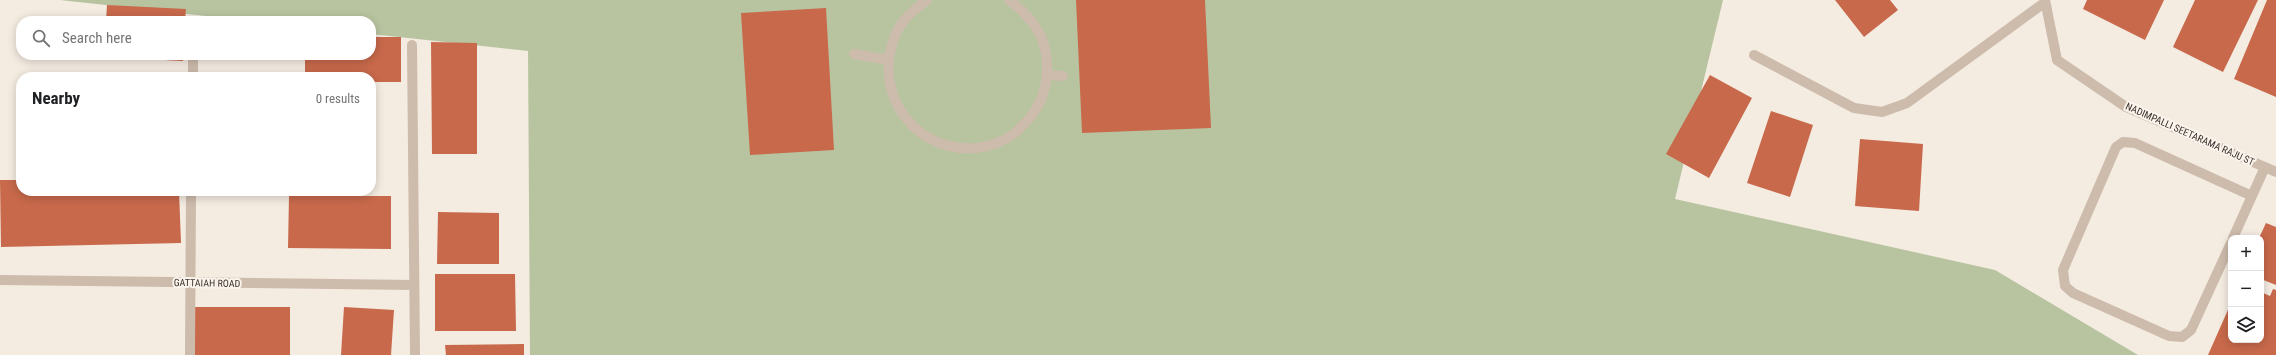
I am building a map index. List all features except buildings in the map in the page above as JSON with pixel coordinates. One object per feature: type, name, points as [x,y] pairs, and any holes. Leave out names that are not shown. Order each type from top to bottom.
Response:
[{"type":"street","points":[[927,0],[909,14],[895,35],[888,60],[890,85],[899,109],[915,129],[936,143],[961,149],[989,146],[1014,135],[1033,116],[1045,91],[1048,64],[1042,37],[1027,14],[1009,0]]},
{"type":"street","points":[[1754,54],[1854,108],[1882,112],[1907,103],[2045,2]]},
{"type":"street","name":"NADIMPALLI SEETARAMA RAJU ST","points":[[2045,2],[2057,60],[2126,107],[2276,172]]},
{"type":"street","points":[[412,45],[414,355]]},
{"type":"street","points":[[854,54],[888,60]]},
{"type":"street","points":[[193,60],[193,72]]},
{"type":"street","points":[[1047,75],[1063,76]]},
{"type":"street","points":[[2228,250],[2191,330],[2182,337],[2169,336],[2073,293],[2065,286],[2063,270],[2116,147],[2123,142],[2135,143],[2252,196]]},
{"type":"street","points":[[2234,235],[2265,167]]},
{"type":"street","points":[[190,355],[191,196]]},
{"type":"street","name":"GATTAIAH ROAD","points":[[0,280],[414,285]]},
{"type":"green space","points":[[60,0],[1723,0],[1675,199],[1995,270],[2138,355],[530,355],[528,51],[376,35],[376,16],[206,16]]}]
